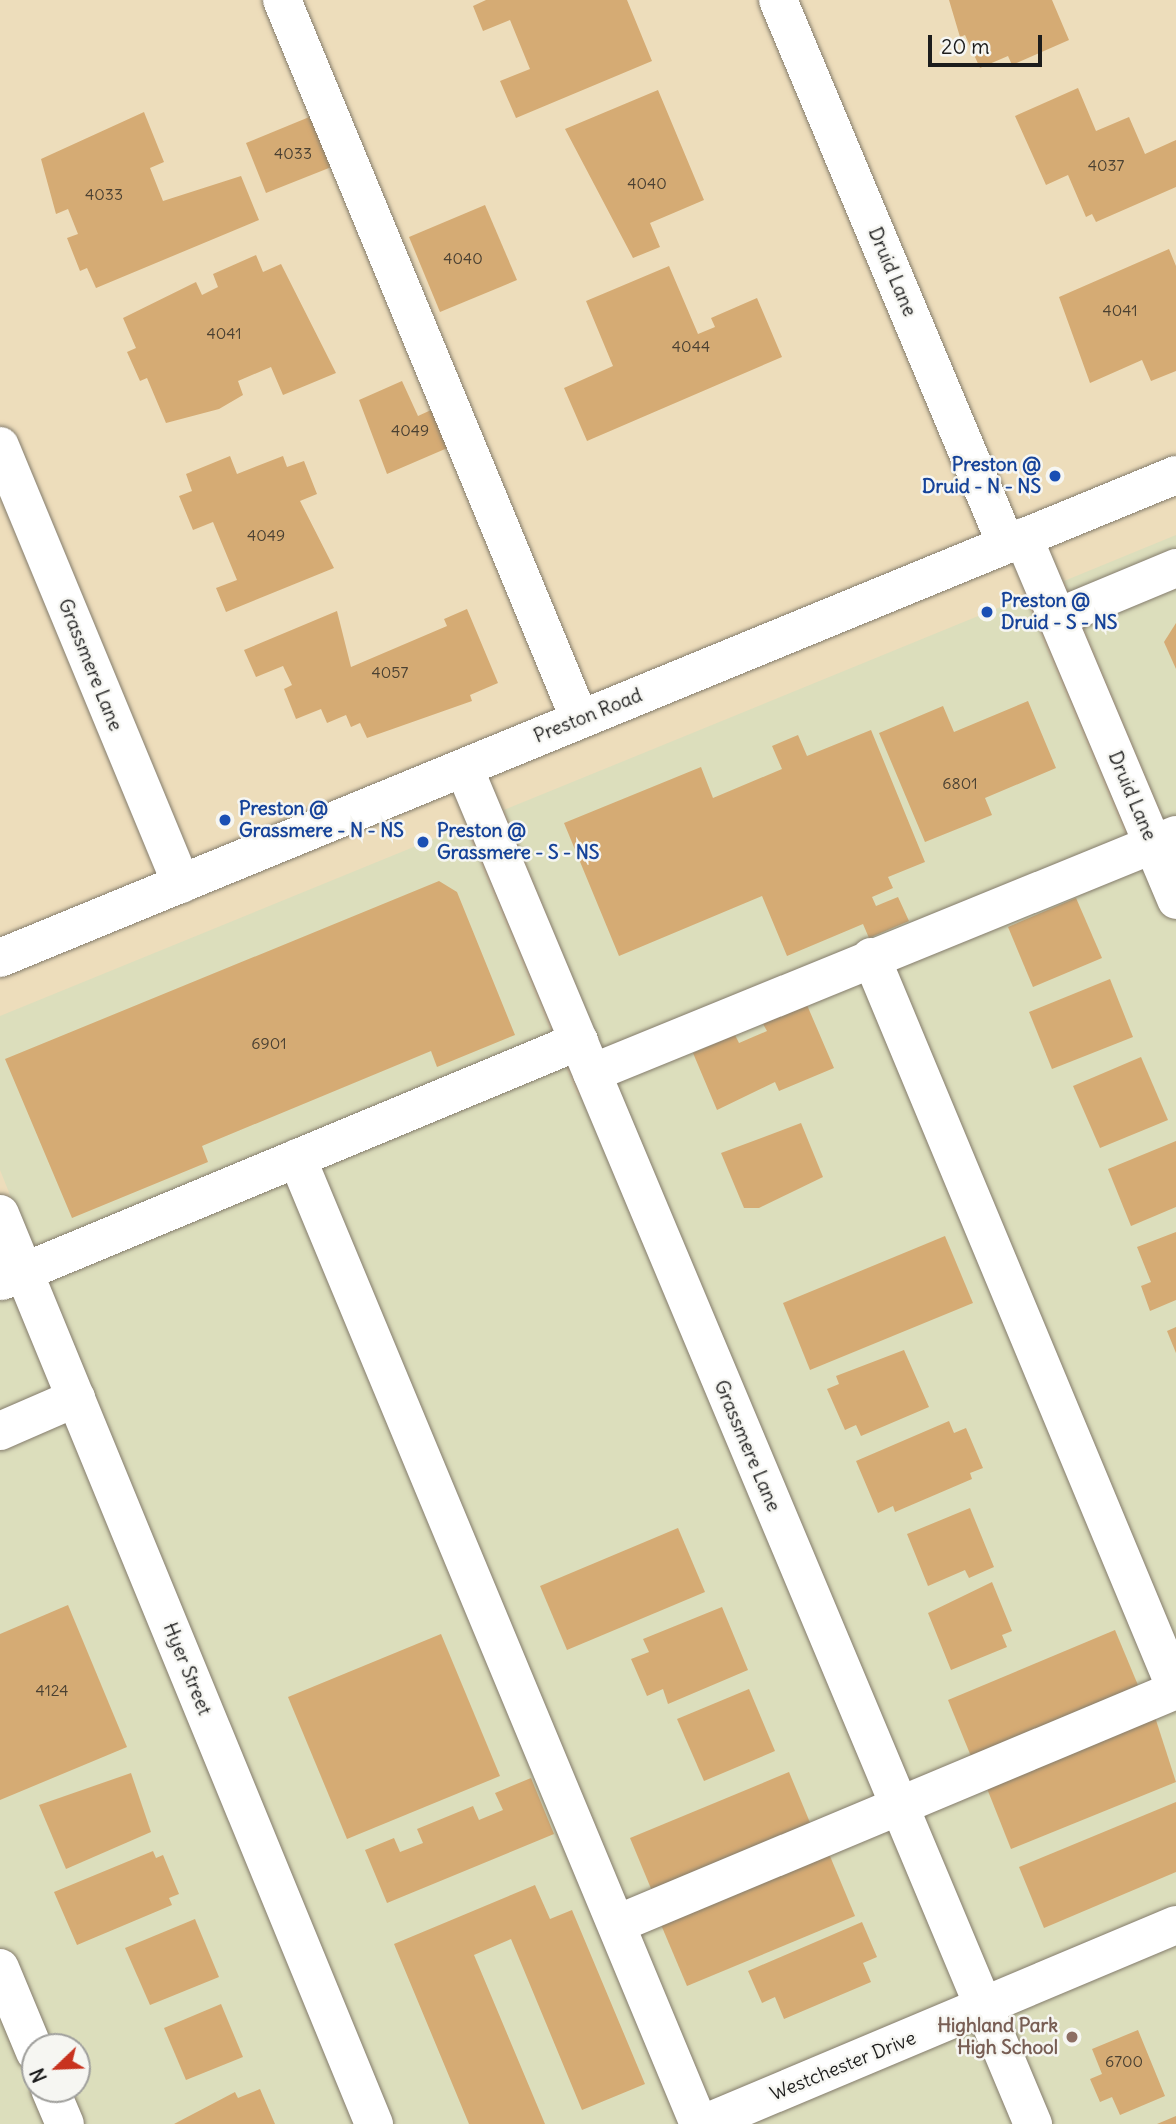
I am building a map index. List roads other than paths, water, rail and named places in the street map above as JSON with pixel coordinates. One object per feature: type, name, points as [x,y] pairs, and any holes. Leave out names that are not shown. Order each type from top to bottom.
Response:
[{"type":"street","points":[[282,0],[580,720]]},
{"type":"street","name":"Druid Lane","points":[[778,0],[1015,541],[1056,618],[1165,840],[1176,900]]},
{"type":"street","name":"Grassmere Lane","points":[[0,446],[181,884]]},
{"type":"street","name":"Preston Road","points":[[0,958],[1176,475]]},
{"type":"street","points":[[1056,618],[1176,568]]},
{"type":"street","name":"Grassmere Lane","points":[[464,768],[1032,2124]]},
{"type":"street","points":[[12,1277],[297,1158],[872,957],[1165,840]]},
{"type":"street","points":[[617,1924],[898,1809],[1176,1689],[872,957]]},
{"type":"street","points":[[297,1158],[701,2124]]},
{"type":"street","name":"Hyer Street","points":[[0,1214],[12,1277],[76,1398],[374,2124]]},
{"type":"street","points":[[0,1431],[76,1398]]},
{"type":"street","name":"Westchester Drive","points":[[701,2124],[1176,1925]]},
{"type":"street","points":[[0,1968],[27,2033]]},
{"type":"street","points":[[56,2103],[65,2124]]},
{"type":"place","name":"Preston @ Druid - N - NS","points":[[1055,476]]},
{"type":"place","name":"Preston @ Druid - S - NS","points":[[987,612]]},
{"type":"place","name":"Preston @ Grassmere - N - NS","points":[[225,820]]},
{"type":"place","name":"Preston @ Grassmere - S - NS","points":[[423,842]]},
{"type":"place","name":"Highland Park High School","points":[[1072,2037]]}]
